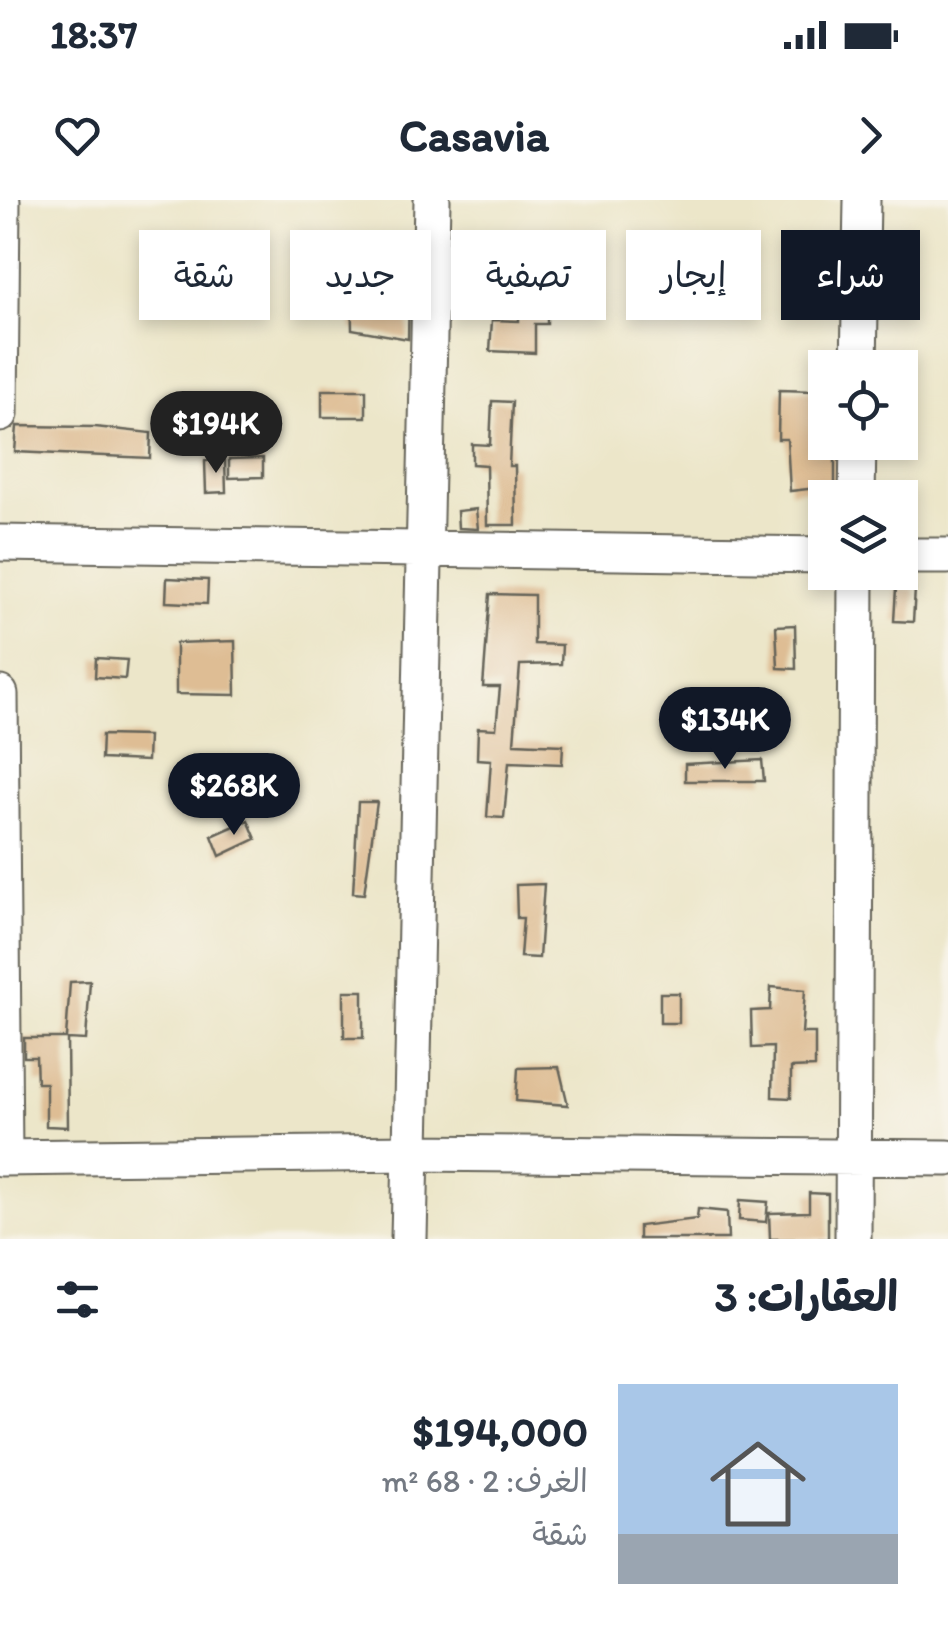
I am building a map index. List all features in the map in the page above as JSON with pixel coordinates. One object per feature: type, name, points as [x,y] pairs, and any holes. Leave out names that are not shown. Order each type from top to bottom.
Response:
[{"type":"street","points":[[0,414],[2,200]]},
{"type":"street","points":[[409,1239],[432,200]]},
{"type":"street","points":[[859,350],[862,200]]},
{"type":"street","points":[[0,543],[808,555]]},
{"type":"street","points":[[918,556],[948,556]]},
{"type":"street","points":[[853,1239],[856,590]]},
{"type":"street","points":[[0,694],[2,1158],[412,1153],[944,1160]]},
{"type":"building","points":[[352,320],[408,320],[408,339],[352,329]]},
{"type":"building","points":[[492,320],[547,320],[547,324],[535,324],[535,353],[490,351]]},
{"type":"building","points":[[322,390],[366,390],[366,417],[322,417]]},
{"type":"building","points":[[779,390],[808,391],[808,460],[835,460],[835,480],[808,480],[808,489],[790,491],[787,439],[778,439]]},
{"type":"building","points":[[492,401],[512,402],[509,466],[515,466],[516,525],[487,525],[486,465],[472,464],[472,444],[490,445]]},
{"type":"building","points":[[17,426],[95,427],[151,433],[150,458],[15,452]]},
{"type":"building","points":[[263,458],[263,477],[229,478],[229,459]]},
{"type":"building","points":[[225,460],[226,492],[206,493],[205,461]]},
{"type":"building","points":[[476,509],[478,529],[458,528],[457,511]]},
{"type":"building","points":[[167,578],[208,580],[207,604],[166,602]]},
{"type":"building","points":[[896,590],[915,590],[913,622],[894,621]]},
{"type":"building","points":[[490,594],[534,595],[534,644],[562,645],[561,664],[520,665],[514,743],[563,745],[562,764],[509,762],[504,818],[487,817],[491,760],[477,759],[478,728],[496,729],[500,687],[483,687]]},
{"type":"building","points":[[795,625],[796,669],[778,668],[776,626]]},
{"type":"building","points":[[235,641],[236,695],[176,694],[176,643]]},
{"type":"building","points":[[96,658],[127,660],[125,679],[95,677]]},
{"type":"building","points":[[102,735],[148,736],[147,761],[101,759]]},
{"type":"building","points":[[762,760],[764,781],[685,781],[685,764]]},
{"type":"building","points":[[358,802],[377,802],[364,894],[353,893]]},
{"type":"building","points":[[248,820],[256,839],[220,856],[212,836]]},
{"type":"building","points":[[544,884],[539,958],[520,957],[523,918],[517,918],[516,885]]},
{"type":"building","points":[[90,981],[86,1040],[67,1039],[68,1127],[46,1126],[46,1083],[37,1083],[36,1057],[24,1057],[24,1038],[66,1038],[70,982]]},
{"type":"building","points":[[771,987],[805,990],[802,1033],[815,1033],[815,1067],[791,1068],[791,1098],[772,1097],[773,1047],[752,1048],[751,1011],[770,1010]]},
{"type":"building","points":[[344,991],[363,991],[363,1038],[344,1038]]},
{"type":"building","points":[[660,993],[679,993],[679,1023],[660,1023]]},
{"type":"building","points":[[559,1067],[568,1105],[516,1101],[518,1068]]},
{"type":"building","points":[[809,1193],[828,1194],[828,1239],[770,1239],[769,1213],[809,1212]]},
{"type":"building","points":[[740,1200],[768,1202],[766,1222],[739,1220]]},
{"type":"building","points":[[698,1209],[727,1212],[728,1239],[639,1239],[639,1226],[697,1219]]}]
